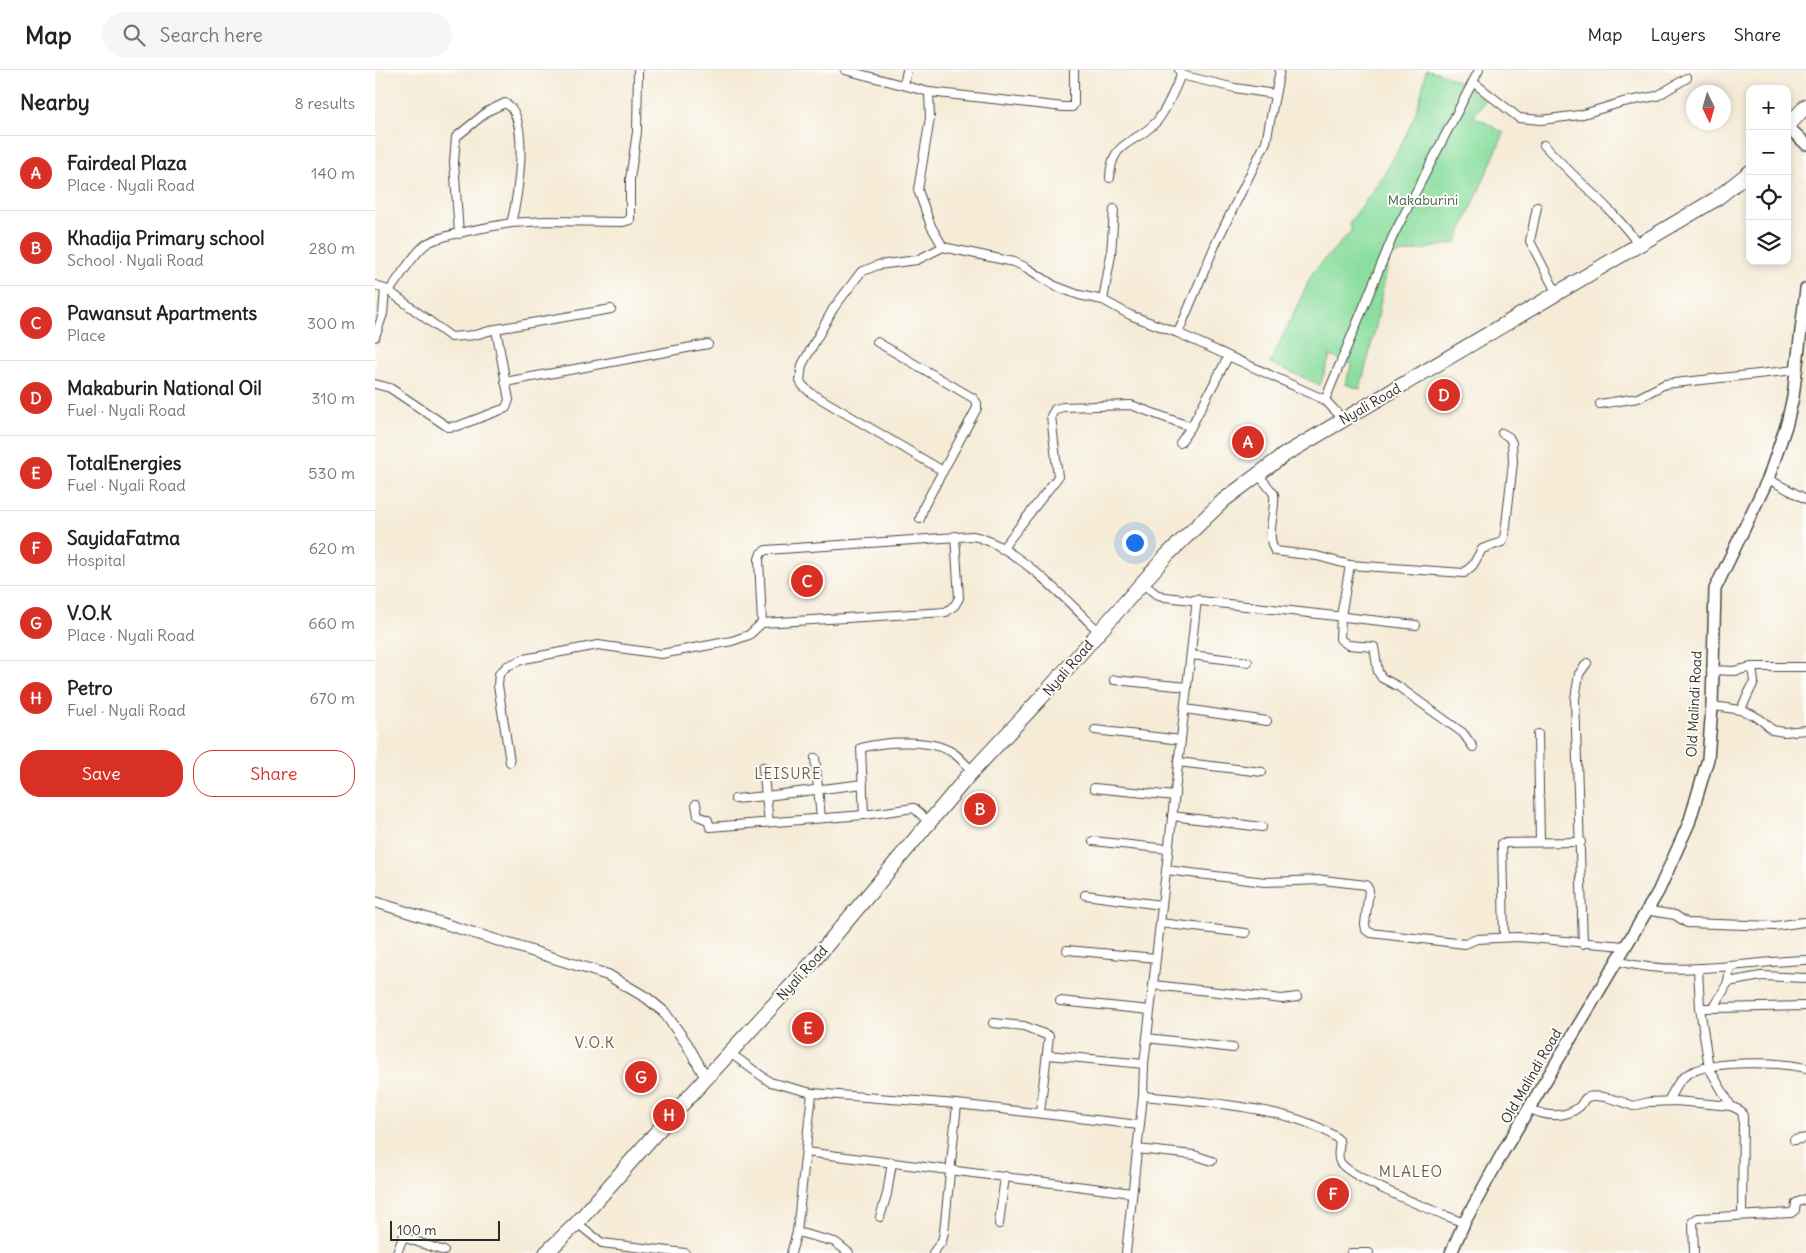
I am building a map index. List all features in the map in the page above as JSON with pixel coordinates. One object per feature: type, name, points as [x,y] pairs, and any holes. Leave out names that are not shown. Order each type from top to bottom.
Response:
[{"type":"highway","points":[[1790,130],[1805,114]]},
{"type":"highway","name":"Nyali Road","points":[[1696,210],[1746,166]]},
{"type":"highway","name":"Nyali Road","points":[[546,1253],[577,1223],[705,1078],[818,956],[973,772],[1142,583],[1207,515],[1258,474],[1343,419],[1510,323],[1557,292],[1716,200],[1746,175]]},
{"type":"main road","points":[[1791,133],[1806,144]]},
{"type":"main road","name":"Old Malindi Road","points":[[1451,1253],[1464,1222],[1665,877],[1696,804],[1708,759],[1712,706],[1711,670],[1715,589],[1768,479],[1787,423],[1806,289]]},
{"type":"street","points":[[375,337],[383,314],[387,290],[425,244],[437,237],[511,223],[546,221],[623,222],[630,220],[629,179],[637,132],[638,70]]},
{"type":"street","points":[[845,70],[929,92],[1072,107],[1075,94],[1074,70]]},
{"type":"street","points":[[904,85],[907,70]]},
{"type":"street","points":[[1179,333],[1216,243],[1266,142],[1280,70]]},
{"type":"street","points":[[1325,400],[1393,236],[1479,70]]},
{"type":"street","points":[[1110,178],[1112,159],[1121,146],[1139,137],[1157,120],[1180,73],[1235,88],[1274,94]]},
{"type":"street","points":[[1473,82],[1519,118],[1541,120],[1580,115],[1623,102],[1657,96],[1687,78]]},
{"type":"street","points":[[929,92],[930,118],[918,190],[931,226],[943,247]]},
{"type":"street","points":[[459,234],[455,162],[456,137],[488,111],[505,103],[510,105],[517,116],[519,134],[520,162],[517,204],[511,223]]},
{"type":"street","points":[[1545,145],[1563,166],[1597,196],[1639,246]]},
{"type":"street","points":[[1537,207],[1530,241],[1557,292]]},
{"type":"street","points":[[1103,300],[1111,255],[1114,209]]},
{"type":"street","points":[[943,471],[811,393],[803,386],[800,374],[801,365],[833,309],[861,272],[878,265],[917,260],[943,247],[1014,262],[1055,286],[1079,295],[1103,300],[1130,315],[1179,333],[1325,400],[1343,419]]},
{"type":"street","points":[[375,285],[387,290],[451,337],[475,335],[496,329],[611,309]]},
{"type":"street","points":[[375,384],[390,388],[448,427],[458,426],[506,408],[509,400],[496,329]]},
{"type":"street","points":[[877,342],[973,398],[977,403],[977,408],[924,506],[920,519]]},
{"type":"street","points":[[505,382],[708,344]]},
{"type":"street","points":[[1180,443],[1191,427],[1228,357]]},
{"type":"street","points":[[1600,404],[1638,398],[1665,384],[1796,370]]},
{"type":"street","points":[[1002,549],[1058,477],[1051,416],[1055,409],[1063,407],[1131,405],[1191,427]]},
{"type":"street","points":[[1258,474],[1274,494],[1271,546],[1275,551],[1317,556],[1349,565],[1464,573],[1470,570],[1482,549],[1502,542],[1505,534],[1513,451],[1509,437],[1502,433]]},
{"type":"street","points":[[1768,479],[1806,499]]},
{"type":"street","points":[[510,762],[498,685],[499,674],[507,666],[550,653],[598,645],[661,654],[743,639],[762,623],[946,612],[955,605],[959,598],[955,536]]},
{"type":"street","points":[[762,623],[759,559],[761,553],[766,550],[955,536],[983,538],[1026,565],[1099,632]]},
{"type":"street","points":[[1349,565],[1341,616],[1340,639],[1348,645],[1374,647],[1378,672],[1382,678],[1399,687],[1463,733],[1473,747]]},
{"type":"street","points":[[1142,583],[1156,594],[1165,597],[1416,624]]},
{"type":"street","points":[[1126,1253],[1161,905],[1197,599]]},
{"type":"street","points":[[1191,655],[1248,662]]},
{"type":"street","points":[[1583,944],[1575,699],[1579,674],[1587,663]]},
{"type":"street","points":[[1711,670],[1734,671],[1752,667],[1806,666]]},
{"type":"street","points":[[1741,709],[1754,682],[1752,667]]},
{"type":"street","points":[[1114,680],[1187,687]]},
{"type":"street","points":[[1712,706],[1741,709],[1761,718],[1772,730],[1784,732],[1806,730]]},
{"type":"street","points":[[1185,709],[1267,721]]},
{"type":"street","points":[[1095,730],[1181,740]]},
{"type":"street","points":[[1538,734],[1541,841]]},
{"type":"street","points":[[864,815],[861,748],[880,742],[925,743],[955,753],[973,772]]},
{"type":"street","points":[[815,758],[821,818]]},
{"type":"street","points":[[1179,762],[1262,772]]},
{"type":"street","points":[[763,767],[769,822]]},
{"type":"street","points":[[735,799],[863,784]]},
{"type":"street","points":[[1094,788],[1175,796]]},
{"type":"street","points":[[696,804],[698,816],[707,820],[710,827],[864,815],[914,808],[929,822]]},
{"type":"street","points":[[1172,816],[1262,827]]},
{"type":"street","points":[[1093,841],[1169,848]]},
{"type":"street","points":[[1505,937],[1502,842],[1581,842]]},
{"type":"street","points":[[1166,870],[1265,882],[1323,880],[1366,885],[1369,890],[1365,924],[1366,930],[1371,932],[1465,944],[1477,939],[1505,937],[1625,946]]},
{"type":"street","points":[[1085,895],[1161,905]]},
{"type":"street","points":[[375,902],[608,975],[647,998],[664,1012],[687,1044],[705,1078]]},
{"type":"street","points":[[1645,910],[1675,915],[1687,923],[1776,926],[1804,922]]},
{"type":"street","points":[[1160,923],[1246,932]]},
{"type":"street","points":[[1067,950],[1156,958]]},
{"type":"street","points":[[1617,961],[1651,968],[1719,969],[1730,966],[1806,960]]},
{"type":"street","points":[[1715,1008],[1728,982],[1730,966]]},
{"type":"street","points":[[1698,969],[1700,1008],[1709,1068],[1731,1106]]},
{"type":"street","points":[[1728,982],[1761,976],[1806,978]]},
{"type":"street","points":[[1153,985],[1282,999],[1297,997]]},
{"type":"street","points":[[1060,1002],[1150,1010]]},
{"type":"street","points":[[1700,1008],[1806,1006]]},
{"type":"street","points":[[993,1023],[1024,1026],[1049,1036],[1040,1112]]},
{"type":"street","points":[[1147,1038],[1233,1048]]},
{"type":"street","points":[[730,1053],[770,1082],[812,1093],[1040,1112],[1139,1125]]},
{"type":"street","points":[[1048,1055],[1144,1064]]},
{"type":"street","points":[[1668,1101],[1683,1077],[1698,1070],[1751,1064],[1806,1068]]},
{"type":"street","points":[[791,1253],[797,1232],[812,1093]]},
{"type":"street","points":[[1143,1096],[1224,1104],[1302,1121],[1333,1135],[1339,1140],[1339,1158],[1343,1167],[1363,1179],[1464,1222]]},
{"type":"street","points":[[1530,1109],[1550,1116],[1574,1110],[1580,1107],[1585,1099],[1591,1097],[1622,1101],[1633,1106],[1649,1102],[1668,1101],[1731,1106],[1741,1111],[1743,1116],[1742,1215]]},
{"type":"street","points":[[933,1253],[942,1241],[944,1232],[957,1104]]},
{"type":"street","points":[[1794,1140],[1806,1138]]},
{"type":"street","points":[[1137,1149],[1194,1155],[1212,1161]]},
{"type":"street","points":[[806,1152],[1132,1193]]},
{"type":"street","points":[[879,1217],[887,1194],[892,1162]]},
{"type":"street","points":[[999,1224],[1005,1176]]},
{"type":"street","points":[[1694,1253],[1693,1221],[1702,1217],[1791,1213],[1795,1210],[1796,1203],[1806,1199]]},
{"type":"street","points":[[577,1223],[611,1249],[685,1253]]},
{"type":"street","points":[[797,1232],[835,1242],[849,1253]]},
{"type":"street","points":[[397,1253],[403,1237],[444,1252]]},
{"type":"street","points":[[1351,1253],[1369,1253]]},
{"type":"green space","name":"Makaburini","points":[[1426,70],[1449,77],[1485,100],[1474,116],[1504,133],[1456,243],[1389,256],[1376,326],[1360,389],[1345,384],[1352,364],[1330,356],[1320,385],[1270,363],[1313,272],[1352,230],[1349,223],[1398,151],[1416,111]]},
{"type":"place","name":"Makaburin National Oil","points":[[1444,395]]},
{"type":"place","name":"Fairdeal Plaza","points":[[1248,442]]},
{"type":"place","name":"Pawansut Apartments","points":[[807,581]]},
{"type":"place","name":"Khadija Primary school","points":[[980,809]]},
{"type":"place","name":"TotalEnergies","points":[[808,1028]]},
{"type":"place","name":"V.O.K","points":[[641,1077]]},
{"type":"place","name":"Petro","points":[[669,1115]]},
{"type":"place","name":"SayidaFatma","points":[[1333,1194]]},
{"type":"district","name":"LEISURE","points":[[788,773]]},
{"type":"district","name":"V.O.K","points":[[595,1042]]},
{"type":"district","name":"MLALEO","points":[[1411,1171]]}]
